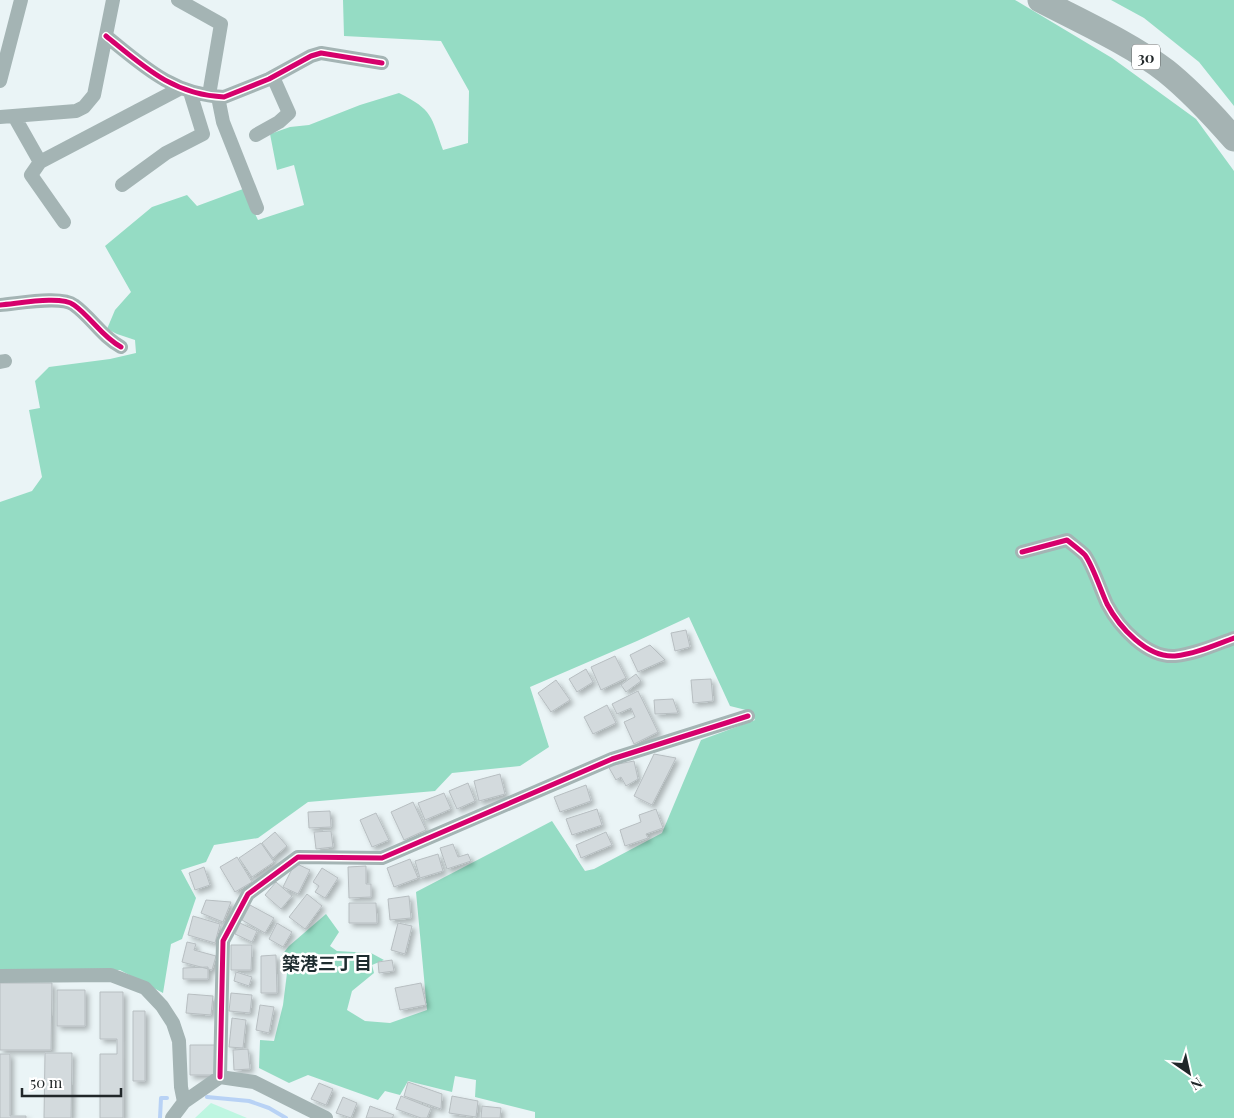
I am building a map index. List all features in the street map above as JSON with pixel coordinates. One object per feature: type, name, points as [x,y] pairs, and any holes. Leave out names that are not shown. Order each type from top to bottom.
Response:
[{"type":"highway","name":"30","points":[[1040,0],[1122,44],[1166,71],[1192,94],[1234,138]]},
{"type":"highway","name":"30","points":[[1073,0],[1134,33],[1179,64],[1202,88],[1234,128]]},
{"type":"street","points":[[0,81],[21,0]]},
{"type":"street","points":[[0,117],[76,111],[84,107],[94,95],[113,0]]},
{"type":"street","points":[[178,0],[221,24],[214,96],[257,208]]},
{"type":"street","points":[[106,36],[154,75],[185,90],[224,97],[273,77],[311,56],[321,53],[382,63]]},
{"type":"street","points":[[256,135],[279,122],[289,113],[273,77]]},
{"type":"street","points":[[64,222],[31,174],[40,162],[185,90]]},
{"type":"street","points":[[122,185],[166,154],[203,134],[185,90]]},
{"type":"street","points":[[14,116],[40,162]]},
{"type":"street","points":[[0,305],[61,300],[73,304],[112,342],[120,347]]},
{"type":"street","points":[[1022,552],[1067,540],[1085,556],[1108,606],[1118,622],[1139,644],[1161,654],[1174,656],[1206,648],[1234,638]]},
{"type":"street","points":[[220,1077],[223,941],[248,894],[298,857],[382,858],[612,759],[748,716]]},
{"type":"street","points":[[0,976],[111,975],[145,988],[162,1006],[173,1023],[179,1041],[181,1087],[184,1102]]},
{"type":"street","points":[[172,1118],[184,1102],[220,1077],[254,1082],[326,1118]]},
{"type":"green space","points":[[343,0],[1015,0],[1112,58],[1196,119],[1234,171],[1234,1118],[535,1118],[535,1112],[475,1097],[476,1080],[455,1076],[452,1092],[408,1081],[400,1095],[385,1091],[378,1100],[308,1075],[289,1083],[259,1068],[260,1040],[274,1041],[283,1005],[287,973],[281,956],[289,946],[326,914],[339,932],[330,946],[337,951],[371,953],[384,960],[372,965],[374,973],[352,991],[347,1010],[365,1021],[390,1023],[427,1010],[416,892],[552,821],[585,871],[594,869],[662,833],[701,740],[755,720],[750,711],[730,706],[689,617],[530,687],[549,747],[520,766],[452,773],[435,791],[308,802],[258,838],[214,845],[206,862],[181,870],[196,898],[182,939],[171,944],[163,993],[120,970],[0,970],[0,502],[32,491],[42,477],[29,410],[40,408],[35,381],[49,367],[110,359],[136,353],[135,340],[107,329],[115,310],[131,292],[105,246],[152,207],[187,195],[197,206],[243,189],[258,220],[304,205],[294,165],[277,170],[270,134],[290,127],[309,125],[360,105],[399,93],[419,104],[429,115],[443,150],[468,143],[469,91],[441,41],[344,36]]},
{"type":"green space","points":[[1111,0],[1234,0],[1234,106],[1199,62],[1144,18]]},
{"type":"green space","points":[[211,1103],[247,1118],[195,1118]]},
{"type":"building","points":[[686,630],[690,647],[675,651],[671,633]]},
{"type":"building","points":[[650,645],[665,660],[638,672],[630,655]]},
{"type":"building","points":[[615,656],[626,678],[601,690],[591,667]]},
{"type":"building","points":[[586,669],[593,682],[577,692],[569,679]]},
{"type":"building","points":[[636,674],[641,681],[626,692],[621,685]]},
{"type":"building","points":[[711,679],[713,701],[693,703],[691,680]]},
{"type":"building","points":[[556,680],[570,700],[551,712],[538,693]]},
{"type":"building","points":[[638,691],[658,732],[634,744],[624,722],[635,717],[631,708],[617,714],[612,704]]},
{"type":"building","points":[[673,699],[678,713],[655,714],[654,700]]},
{"type":"building","points":[[607,705],[616,723],[593,734],[584,717]]},
{"type":"building","points":[[654,754],[676,758],[652,805],[634,796]]},
{"type":"building","points":[[634,761],[638,779],[626,786],[621,777],[616,780],[608,766]]},
{"type":"building","points":[[500,774],[505,794],[479,801],[474,781]]},
{"type":"building","points":[[468,783],[475,801],[457,809],[449,791]]},
{"type":"building","points":[[586,785],[591,801],[560,812],[554,797]]},
{"type":"building","points":[[444,793],[451,809],[425,820],[418,803]]},
{"type":"building","points":[[413,802],[426,830],[404,840],[391,812]]},
{"type":"building","points":[[597,809],[602,825],[572,835],[566,819]]},
{"type":"building","points":[[656,809],[663,828],[646,834],[648,838],[625,846],[620,830],[641,822],[639,815]]},
{"type":"building","points":[[330,811],[331,827],[309,828],[308,812]]},
{"type":"building","points":[[376,813],[389,840],[372,847],[360,820]]},
{"type":"building","points":[[331,831],[333,847],[316,849],[314,832]]},
{"type":"building","points":[[275,832],[287,846],[273,858],[262,843]]},
{"type":"building","points":[[606,832],[612,845],[581,858],[576,845]]},
{"type":"building","points":[[261,843],[274,862],[252,877],[239,858]]},
{"type":"building","points":[[453,844],[458,857],[468,854],[471,861],[447,869],[440,848]]},
{"type":"building","points":[[438,854],[443,871],[420,878],[415,861]]},
{"type":"building","points":[[237,857],[252,882],[235,892],[220,867]]},
{"type":"building","points":[[410,859],[418,878],[394,887],[387,868]]},
{"type":"building","points":[[295,863],[310,870],[298,894],[283,887]]},
{"type":"building","points":[[366,866],[366,884],[371,884],[371,897],[349,898],[348,867]]},
{"type":"building","points":[[204,867],[210,885],[195,890],[189,873]]},
{"type":"building","points":[[322,868],[338,878],[325,898],[315,892],[319,886],[313,882]]},
{"type":"building","points":[[276,882],[292,896],[281,909],[265,895]]},
{"type":"building","points":[[307,894],[322,906],[305,929],[289,917]]},
{"type":"building","points":[[409,896],[411,918],[390,920],[388,899]]},
{"type":"building","points":[[206,900],[231,902],[223,922],[201,913]]},
{"type":"building","points":[[349,903],[376,903],[377,923],[349,923]]},
{"type":"building","points":[[250,905],[274,918],[265,933],[242,920]]},
{"type":"building","points":[[193,916],[220,924],[215,943],[188,935]]},
{"type":"building","points":[[240,923],[257,931],[252,942],[235,934]]},
{"type":"building","points":[[277,923],[292,932],[283,947],[269,939]]},
{"type":"building","points":[[398,923],[412,926],[405,954],[391,950]]},
{"type":"building","points":[[187,942],[196,944],[194,950],[216,956],[212,970],[182,962]]},
{"type":"building","points":[[231,945],[252,945],[251,970],[231,970]]},
{"type":"building","points":[[276,955],[277,993],[261,993],[261,956]]},
{"type":"building","points":[[392,960],[394,971],[379,973],[378,962]]},
{"type":"building","points":[[208,967],[208,979],[183,979],[183,968]]},
{"type":"building","points":[[236,972],[252,977],[249,986],[234,981]]},
{"type":"building","points":[[0,983],[52,983],[51,1050],[0,1050]]},
{"type":"building","points":[[421,983],[426,1005],[400,1010],[395,988]]},
{"type":"building","points":[[57,990],[85,990],[85,1026],[57,1026]]},
{"type":"building","points":[[100,992],[123,992],[123,1118],[100,1118],[100,1054],[117,1054],[117,1039],[100,1039]]},
{"type":"building","points":[[231,993],[252,995],[250,1013],[229,1011]]},
{"type":"building","points":[[188,994],[213,996],[211,1015],[186,1013]]},
{"type":"building","points":[[260,1005],[274,1007],[269,1033],[256,1030]]},
{"type":"building","points":[[133,1011],[145,1011],[145,1081],[133,1081]]},
{"type":"building","points":[[232,1018],[246,1020],[243,1048],[229,1047]]},
{"type":"building","points":[[190,1045],[215,1045],[215,1075],[190,1075]]},
{"type":"building","points":[[248,1049],[250,1069],[234,1070],[233,1050]]},
{"type":"building","points":[[45,1053],[72,1053],[71,1118],[44,1118]]},
{"type":"building","points":[[0,1054],[10,1054],[10,1116],[26,1116],[26,1118],[0,1118]]},
{"type":"building","points":[[408,1082],[442,1094],[441,1109],[404,1096]]},
{"type":"building","points":[[319,1083],[333,1089],[326,1105],[311,1099]]},
{"type":"building","points":[[401,1096],[431,1108],[427,1118],[421,1118],[396,1109]]},
{"type":"building","points":[[452,1096],[478,1101],[476,1117],[449,1113]]},
{"type":"building","points":[[343,1097],[357,1103],[351,1118],[336,1113]]},
{"type":"building","points":[[370,1106],[394,1115],[392,1118],[366,1118]]},
{"type":"building","points":[[482,1106],[501,1108],[500,1118],[481,1118]]},
{"type":"waterway","points":[[207,1097],[249,1101],[269,1108],[286,1118]]},
{"type":"waterway","points":[[160,1118],[161,1098],[167,1098]]},
{"type":"cycle path","points":[[106,36],[146,68],[174,85],[189,91],[224,97],[269,79],[311,56],[321,53],[382,63]]},
{"type":"cycle path","points":[[0,305],[49,300],[68,302],[80,310],[108,338],[121,347]]},
{"type":"cycle path","points":[[1022,552],[1067,540],[1085,555],[1112,613],[1126,631],[1154,652],[1165,655],[1182,655],[1234,638]]},
{"type":"cycle path","points":[[220,1077],[223,941],[248,894],[298,857],[382,858],[612,759],[748,716]]},
{"type":"district","name":"築港三丁目","points":[[327,963]]}]
